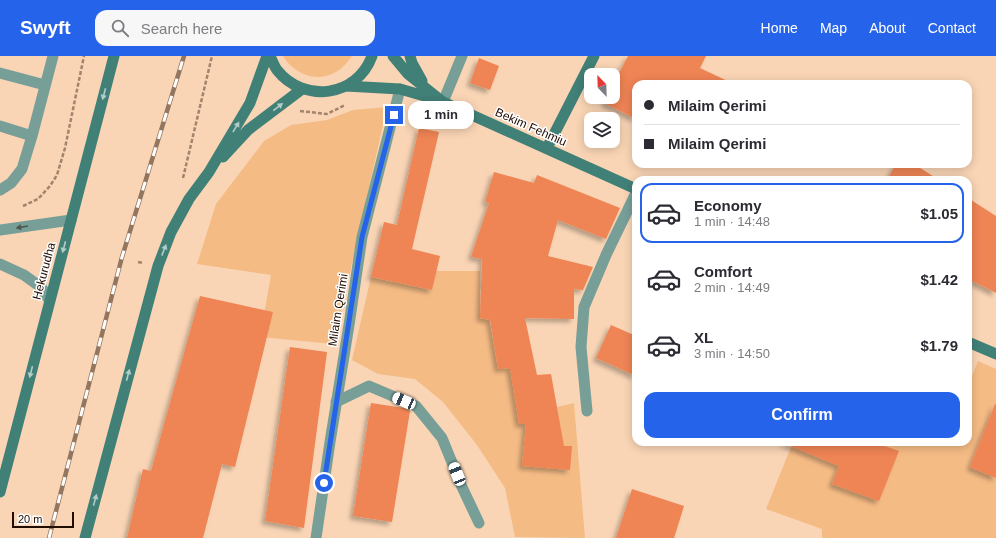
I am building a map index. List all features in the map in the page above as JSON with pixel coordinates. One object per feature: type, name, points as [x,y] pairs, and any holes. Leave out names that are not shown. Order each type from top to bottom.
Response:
[{"type":"main road","name":"Hekurudha","points":[[0,492],[114,56]]},
{"type":"main road","points":[[85,538],[158,266],[171,232],[189,200],[209,172],[250,103],[267,56]]},
{"type":"main road","points":[[270,56],[276,69],[286,80],[302,89],[317,92],[332,91],[346,86],[359,77],[368,66],[372,56]]},
{"type":"main road","name":"Bekim Fehmiu","points":[[393,56],[408,74],[440,101]]},
{"type":"main road","points":[[410,56],[420,80],[440,101]]},
{"type":"main road","points":[[547,148],[594,56]]},
{"type":"main road","name":"Bekim Fehmiu","points":[[346,86],[400,89],[440,101],[632,187]]},
{"type":"main road","points":[[209,172],[248,130],[302,89]]},
{"type":"main road","points":[[972,344],[996,354]]},
{"type":"street","points":[[0,190],[11,183],[22,169],[52,56]]},
{"type":"street","points":[[440,101],[462,56]]},
{"type":"street","points":[[0,73],[45,85]]},
{"type":"street","name":"Milaim Qerimi","points":[[316,538],[362,237],[400,89]]},
{"type":"street","points":[[0,126],[32,136]]},
{"type":"street","points":[[587,411],[581,347],[584,307],[606,255],[632,201]]},
{"type":"street","points":[[0,230],[71,220]]},
{"type":"street","points":[[0,264],[24,275],[42,288],[49,300]]},
{"type":"street","points":[[336,402],[369,386],[416,406],[442,438],[479,523]]},
{"type":"path","points":[[23,206],[38,199],[50,186],[56,175],[65,148],[84,56]]},
{"type":"path","points":[[183,178],[212,56]]},
{"type":"path","points":[[295,113],[301,111],[327,114],[347,104]]},
{"type":"shaded area","points":[[283,56],[352,56],[344,66],[334,73],[319,77],[305,75],[287,62]]},
{"type":"shaded area","points":[[387,107],[334,344],[260,337],[271,275],[197,264],[216,204],[264,141],[291,125],[327,120],[353,110]]},
{"type":"shaded area","points":[[436,271],[480,271],[480,318],[489,320],[498,368],[512,368],[519,424],[559,421],[557,407],[574,403],[585,538],[515,537],[505,488],[477,445],[443,402],[415,379],[378,374],[352,360],[371,277],[432,290]]},
{"type":"shaded area","points":[[978,361],[996,369],[996,538],[822,538],[822,529],[766,509],[791,446],[972,446],[972,376]]},
{"type":"building","points":[[628,56],[706,56],[700,68],[726,80],[632,80],[632,117],[606,104],[620,104],[620,71]]},
{"type":"building","points":[[479,58],[499,66],[490,90],[470,83]]},
{"type":"building","points":[[419,128],[439,132],[412,249],[440,256],[432,290],[371,277],[384,222],[397,225]]},
{"type":"building","points":[[894,168],[920,168],[933,176],[889,176]]},
{"type":"building","points":[[494,172],[534,183],[537,175],[620,208],[606,239],[558,220],[548,256],[593,267],[583,290],[574,289],[574,319],[525,318],[537,375],[551,374],[564,446],[572,446],[570,470],[522,466],[526,424],[519,424],[510,368],[498,369],[490,320],[480,318],[482,259],[471,257],[489,203],[485,202]]},
{"type":"building","points":[[972,201],[996,216],[996,293],[972,281]]},
{"type":"building","points":[[200,296],[273,312],[235,467],[222,464],[203,538],[127,538],[143,469],[151,471]]},
{"type":"building","points":[[611,325],[632,334],[632,374],[596,358]]},
{"type":"building","points":[[290,347],[327,352],[304,528],[265,521]]},
{"type":"building","points":[[371,403],[404,408],[410,411],[392,522],[353,516]]},
{"type":"building","points":[[996,404],[996,478],[970,467]]},
{"type":"building","points":[[791,446],[885,446],[899,451],[879,501],[832,484],[839,466]]},
{"type":"building","points":[[632,489],[684,506],[674,538],[616,538]]},
{"type":"railway","points":[[49,538],[122,257],[184,56]]},
{"type":"route","points":[[324,483],[362,237],[394,115]]}]
